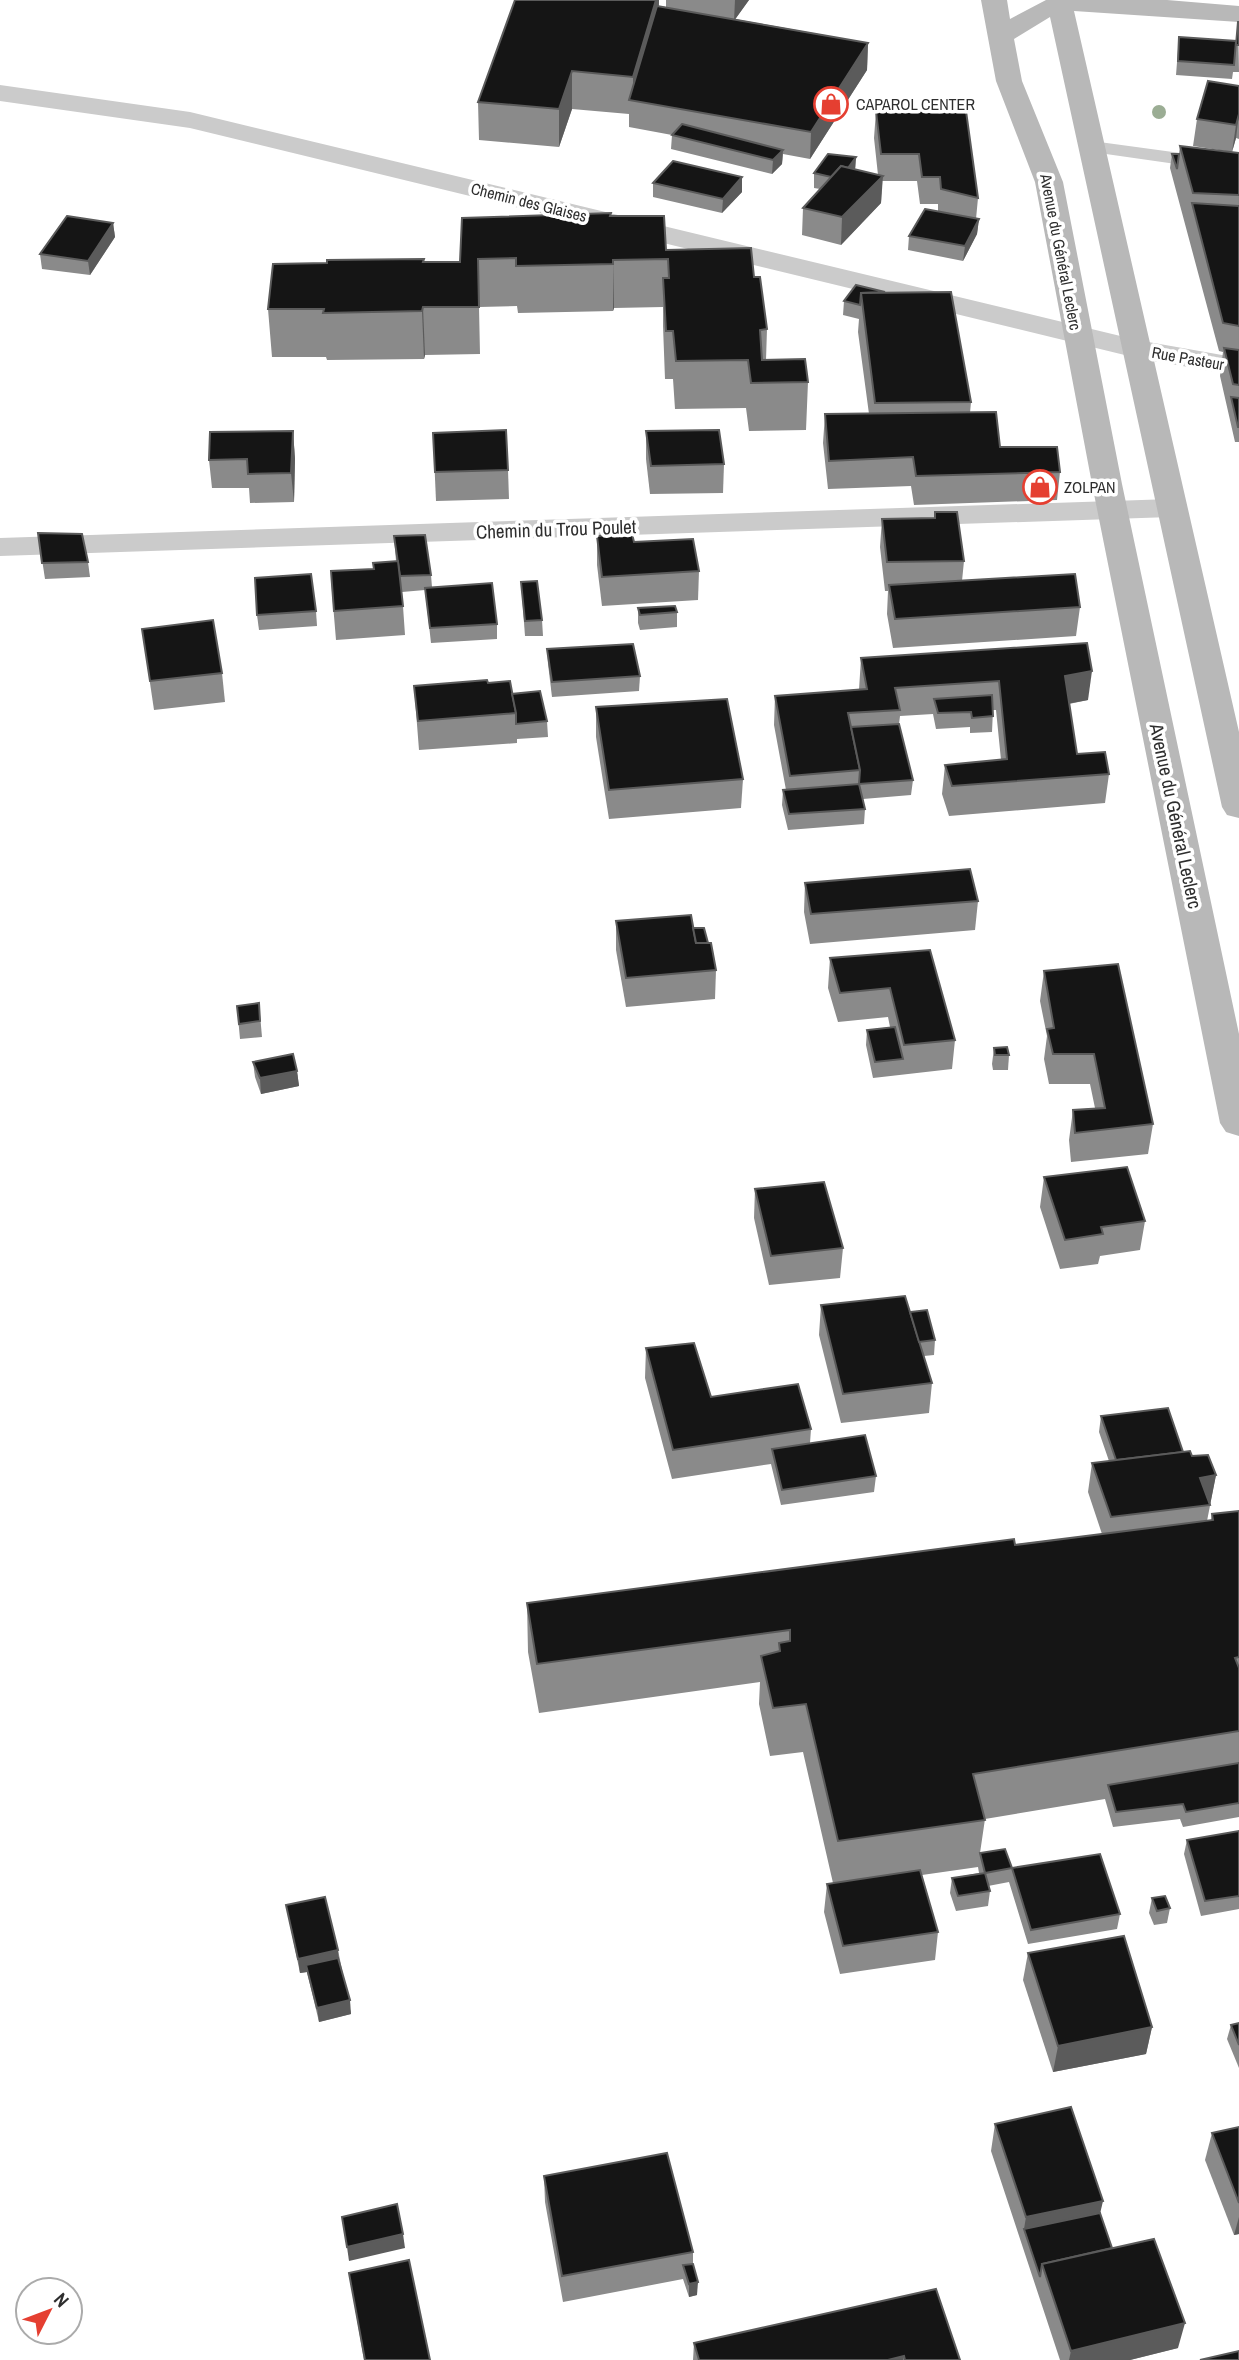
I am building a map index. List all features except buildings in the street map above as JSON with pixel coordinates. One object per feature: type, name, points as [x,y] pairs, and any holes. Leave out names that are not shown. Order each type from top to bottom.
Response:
[{"type":"main road","name":"Avenue du Général Leclerc","points":[[994,0],[1009,81],[1049,183],[1112,509],[1239,1123]]},
{"type":"main road","points":[[1056,1],[1110,20],[1239,34]]},
{"type":"main road","points":[[1056,1],[1092,147],[1239,807]]},
{"type":"main road","points":[[1002,36],[1056,1],[1106,2],[1239,14]]},
{"type":"street","name":"Chemin des Glaises","points":[[0,93],[190,120],[1137,349]]},
{"type":"street","name":"Rue Pasteur","points":[[1137,349],[1239,367]]},
{"type":"street","points":[[1112,509],[1171,508]]},
{"type":"street","points":[[1112,509],[1180,545]]},
{"type":"street","name":"Chemin du Trou Poulet","points":[[0,547],[1112,509]]},
{"type":"lane","points":[[1092,147],[1239,167]]},
{"type":"place","name":"CAPAROL CENTER","points":[[831,104]]},
{"type":"place","name":"ZOLPAN","points":[[1040,487]]}]
